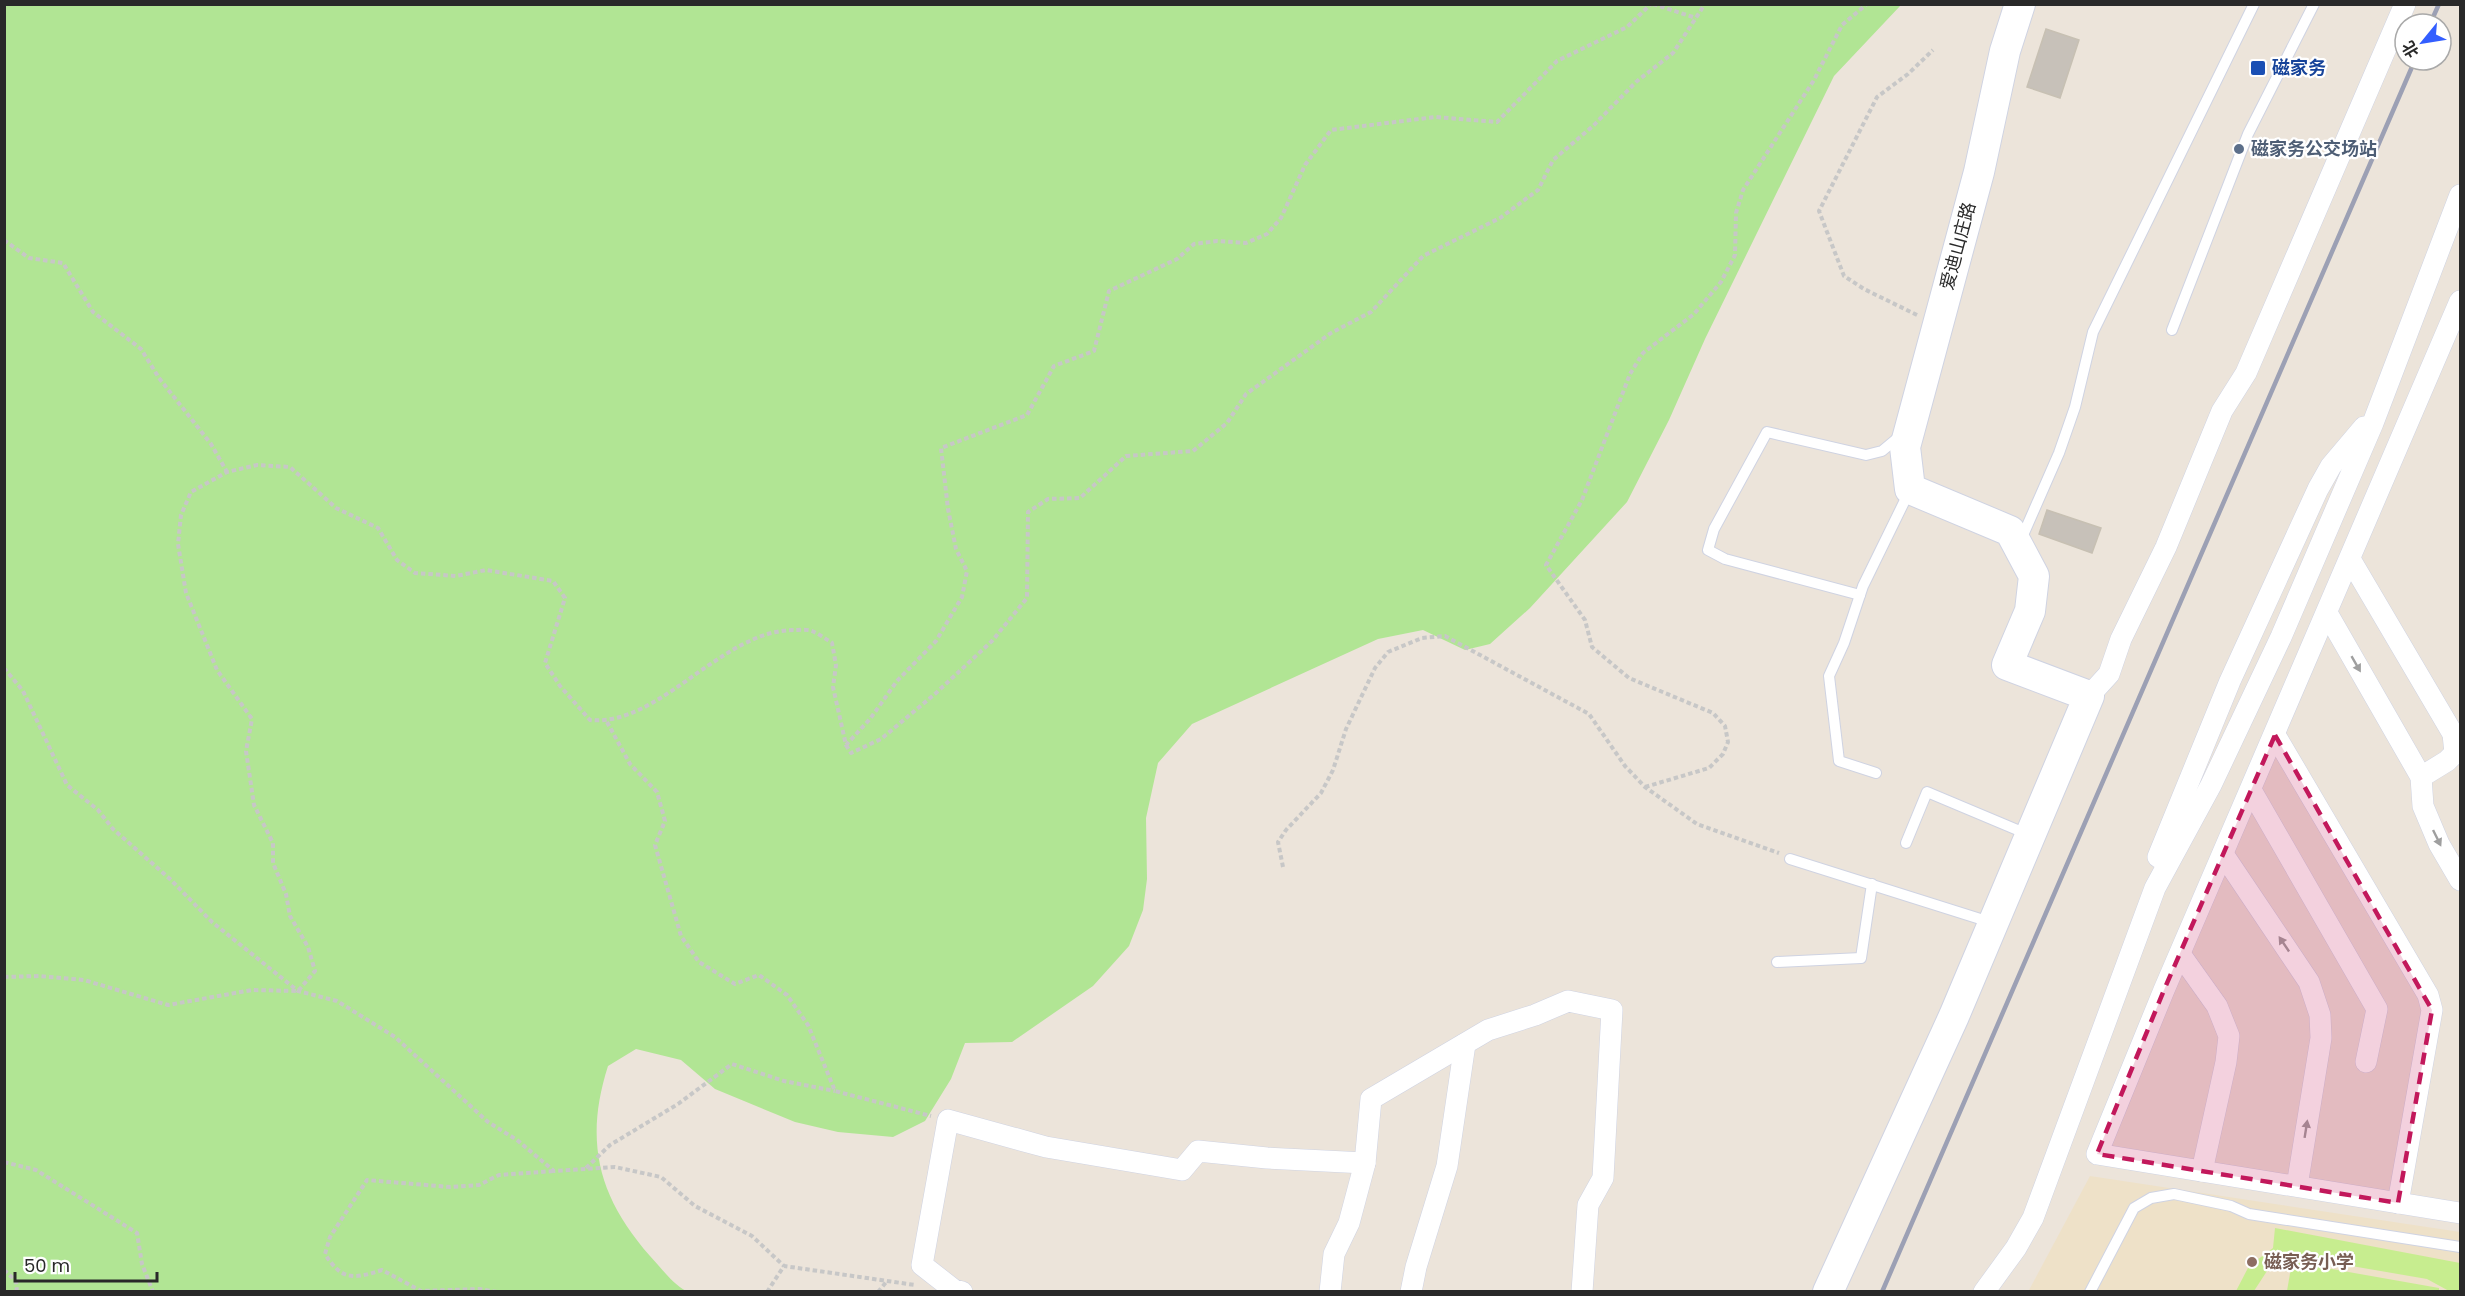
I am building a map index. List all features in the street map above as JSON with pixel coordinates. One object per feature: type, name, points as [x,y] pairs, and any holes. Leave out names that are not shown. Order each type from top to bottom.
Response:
[{"type":"street","name":"爱迪山庄路","points":[[1910,489],[1905,447],[1979,172],[2005,51],[2020,4]]},
{"type":"street","points":[[1828,1292],[1993,923],[2090,696],[2109,674],[2121,639],[2166,547],[2222,411],[2246,373],[2405,4]]},
{"type":"street","points":[[1984,1292],[2016,1248],[2033,1218],[2155,888],[2211,785],[2281,637],[2378,410],[2460,195]]},
{"type":"street","points":[[2460,301],[2180,954],[2097,1154],[2460,1214]]},
{"type":"street","points":[[1910,489],[2010,531],[2034,576],[2030,611],[2007,665],[2090,696]]},
{"type":"street","points":[[2350,559],[2453,734],[2455,753],[2447,761],[2421,777]]},
{"type":"street","points":[[2327,613],[2421,777],[2422,806],[2439,844],[2460,880]]},
{"type":"street","points":[[2275,735],[2428,995],[2432,1010],[2398,1203]]},
{"type":"street","points":[[2251,790],[2377,1009],[2366,1062]]},
{"type":"street","points":[[2223,854],[2309,982],[2320,1015],[2321,1038],[2297,1186]]},
{"type":"street","points":[[2180,954],[2217,1006],[2229,1036],[2226,1062],[2202,1171]]},
{"type":"street","points":[[1330,1292],[1334,1254],[1349,1222],[1365,1163],[1371,1099],[1488,1030],[1535,1015],[1568,1001],[1612,1010],[1603,1178],[1588,1205],[1582,1292]]},
{"type":"street","points":[[1411,1292],[1419,1256],[1447,1166],[1465,1044]]},
{"type":"street","points":[[958,1291],[922,1265],[948,1120],[1046,1147],[1182,1170],[1198,1151],[1267,1158],[1365,1163]]},
{"type":"lane","points":[[2019,546],[2059,453],[2075,407],[2093,332],[2254,4]]},
{"type":"lane","points":[[2172,330],[2248,134],[2314,4]]},
{"type":"lane","points":[[1860,595],[1725,559],[1708,550],[1714,529],[1767,432],[1866,455],[1882,451],[1910,429]]},
{"type":"lane","points":[[1876,773],[1839,761],[1829,676],[1860,595],[1910,489]]},
{"type":"lane","points":[[1906,843],[1927,792],[2030,836]]},
{"type":"lane","points":[[1790,859],[1993,923]]},
{"type":"lane","points":[[1777,962],[1862,958],[1872,884]]},
{"type":"lane","points":[[2090,1292],[2134,1208],[2151,1198],[2174,1194],[2230,1206],[2249,1214],[2460,1247]]},
{"type":"path","points":[[846,746],[897,681],[936,641],[962,597],[967,571],[956,549],[948,509],[941,448],[1027,415],[1054,366],[1094,351],[1109,291],[1177,259],[1194,244],[1217,241],[1246,243],[1267,234],[1281,218],[1305,165],[1331,129],[1435,117],[1497,122],[1557,61],[1627,27],[1652,4],[1696,18]]},
{"type":"path","points":[[298,991],[315,971],[308,947],[290,916],[286,894],[273,863],[273,843],[254,805],[246,751],[252,719],[217,670],[186,593],[178,544],[181,515],[191,492],[227,472],[257,465],[290,467],[336,508],[378,528],[397,560],[415,573],[456,576],[486,570],[553,581],[565,598],[545,663],[560,686],[590,720],[607,722],[646,705],[736,648],[773,630],[810,630],[832,643],[836,665],[833,687],[846,746],[851,753],[881,739],[992,641],[1027,598],[1028,512],[1048,498],[1080,498],[1126,456],[1193,451],[1227,423],[1246,394],[1331,333],[1371,312],[1423,256],[1500,218],[1538,190],[1553,160],[1593,126],[1636,82],[1673,54],[1705,4]]},
{"type":"path","points":[[1644,787],[1709,768],[1723,754],[1728,742],[1725,726],[1713,713],[1629,678],[1592,647],[1585,620],[1546,565],[1582,500],[1630,374],[1643,353],[1694,314],[1721,282],[1735,255],[1736,213],[1743,190],[1814,80],[1842,25],[1866,4]]},
{"type":"path","points":[[1933,50],[1908,74],[1877,97],[1819,211],[1844,276],[1864,289],[1937,324]]},
{"type":"path","points":[[4,240],[29,258],[63,263],[93,312],[141,349],[159,378],[211,444],[227,472]]},
{"type":"path","points":[[1283,867],[1278,842],[1286,830],[1321,793],[1375,668],[1388,652],[1422,638],[1445,636],[1589,714],[1624,766],[1644,787],[1697,824],[1765,846],[1790,859]]},
{"type":"path","points":[[4,668],[23,691],[67,785],[98,810],[113,829],[170,879],[212,922],[298,991]]},
{"type":"path","points":[[607,722],[630,764],[657,792],[665,821],[655,844],[681,936],[699,962],[735,984],[759,975],[787,995],[808,1025],[836,1091]]},
{"type":"path","points":[[4,977],[39,976],[84,980],[168,1005],[252,990],[298,991],[336,1002],[395,1037],[488,1122],[517,1140],[554,1171]]},
{"type":"path","points":[[586,1169],[610,1145],[678,1104],[732,1064],[784,1081],[836,1091],[948,1120]]},
{"type":"path","points":[[4,1162],[36,1170],[137,1233],[142,1264],[153,1292]]},
{"type":"path","points":[[497,1292],[479,1289],[421,1291],[382,1270],[357,1278],[335,1270],[325,1254],[330,1237],[367,1180],[450,1187],[479,1185],[499,1175],[615,1167],[661,1177],[695,1206],[752,1236],[784,1266],[958,1291]]},
{"type":"path","points":[[4,1234],[4,1249]]},
{"type":"path","points":[[767,1292],[784,1266]]},
{"type":"path","points":[[4,1270],[16,1281],[17,1292]]},
{"type":"path","points":[[878,1292],[887,1281]]},
{"type":"highlighted area","points":[[2275,735],[2432,1010],[2398,1203],[2097,1154],[2164,990]]},
{"type":"shaded area","name":"磁家务小学","points":[[2090,1176],[2460,1232],[2460,1291],[2028,1292]]},
{"type":"green space","points":[[5,4],[1901,5],[1834,76],[1705,339],[1669,420],[1627,502],[1530,608],[1490,644],[1465,650],[1423,630],[1378,639],[1192,724],[1158,763],[1146,818],[1147,879],[1143,910],[1129,946],[1093,986],[1012,1042],[965,1043],[951,1079],[925,1121],[893,1137],[838,1132],[795,1122],[715,1089],[681,1060],[636,1049],[608,1066],[597,1119],[600,1167],[618,1212],[632,1234],[667,1275],[686,1291],[5,1292]]},
{"type":"green space","points":[[2275,1228],[2460,1263],[2460,1291],[2449,1291],[2427,1279],[2305,1258],[2280,1263],[2267,1271],[2254,1291],[2236,1291],[2249,1266],[2273,1248]]},
{"type":"green space","points":[[2292,1262],[2439,1288],[2439,1291],[2287,1291]]},
{"type":"building","points":[[2046,29],[2079,40],[2060,98],[2027,87]]},
{"type":"building","points":[[2047,510],[2101,528],[2092,553],[2039,534]]},
{"type":"railway","points":[[2435,12],[2439,4]]},
{"type":"railway","points":[[1882,1292],[2410,72]]},
{"type":"place","name":"磁家务","points":[[2258,68]]},
{"type":"place","name":"磁家务公交场站","points":[[2239,149]]},
{"type":"place","name":"磁家务小学","points":[[2252,1262]]}]
